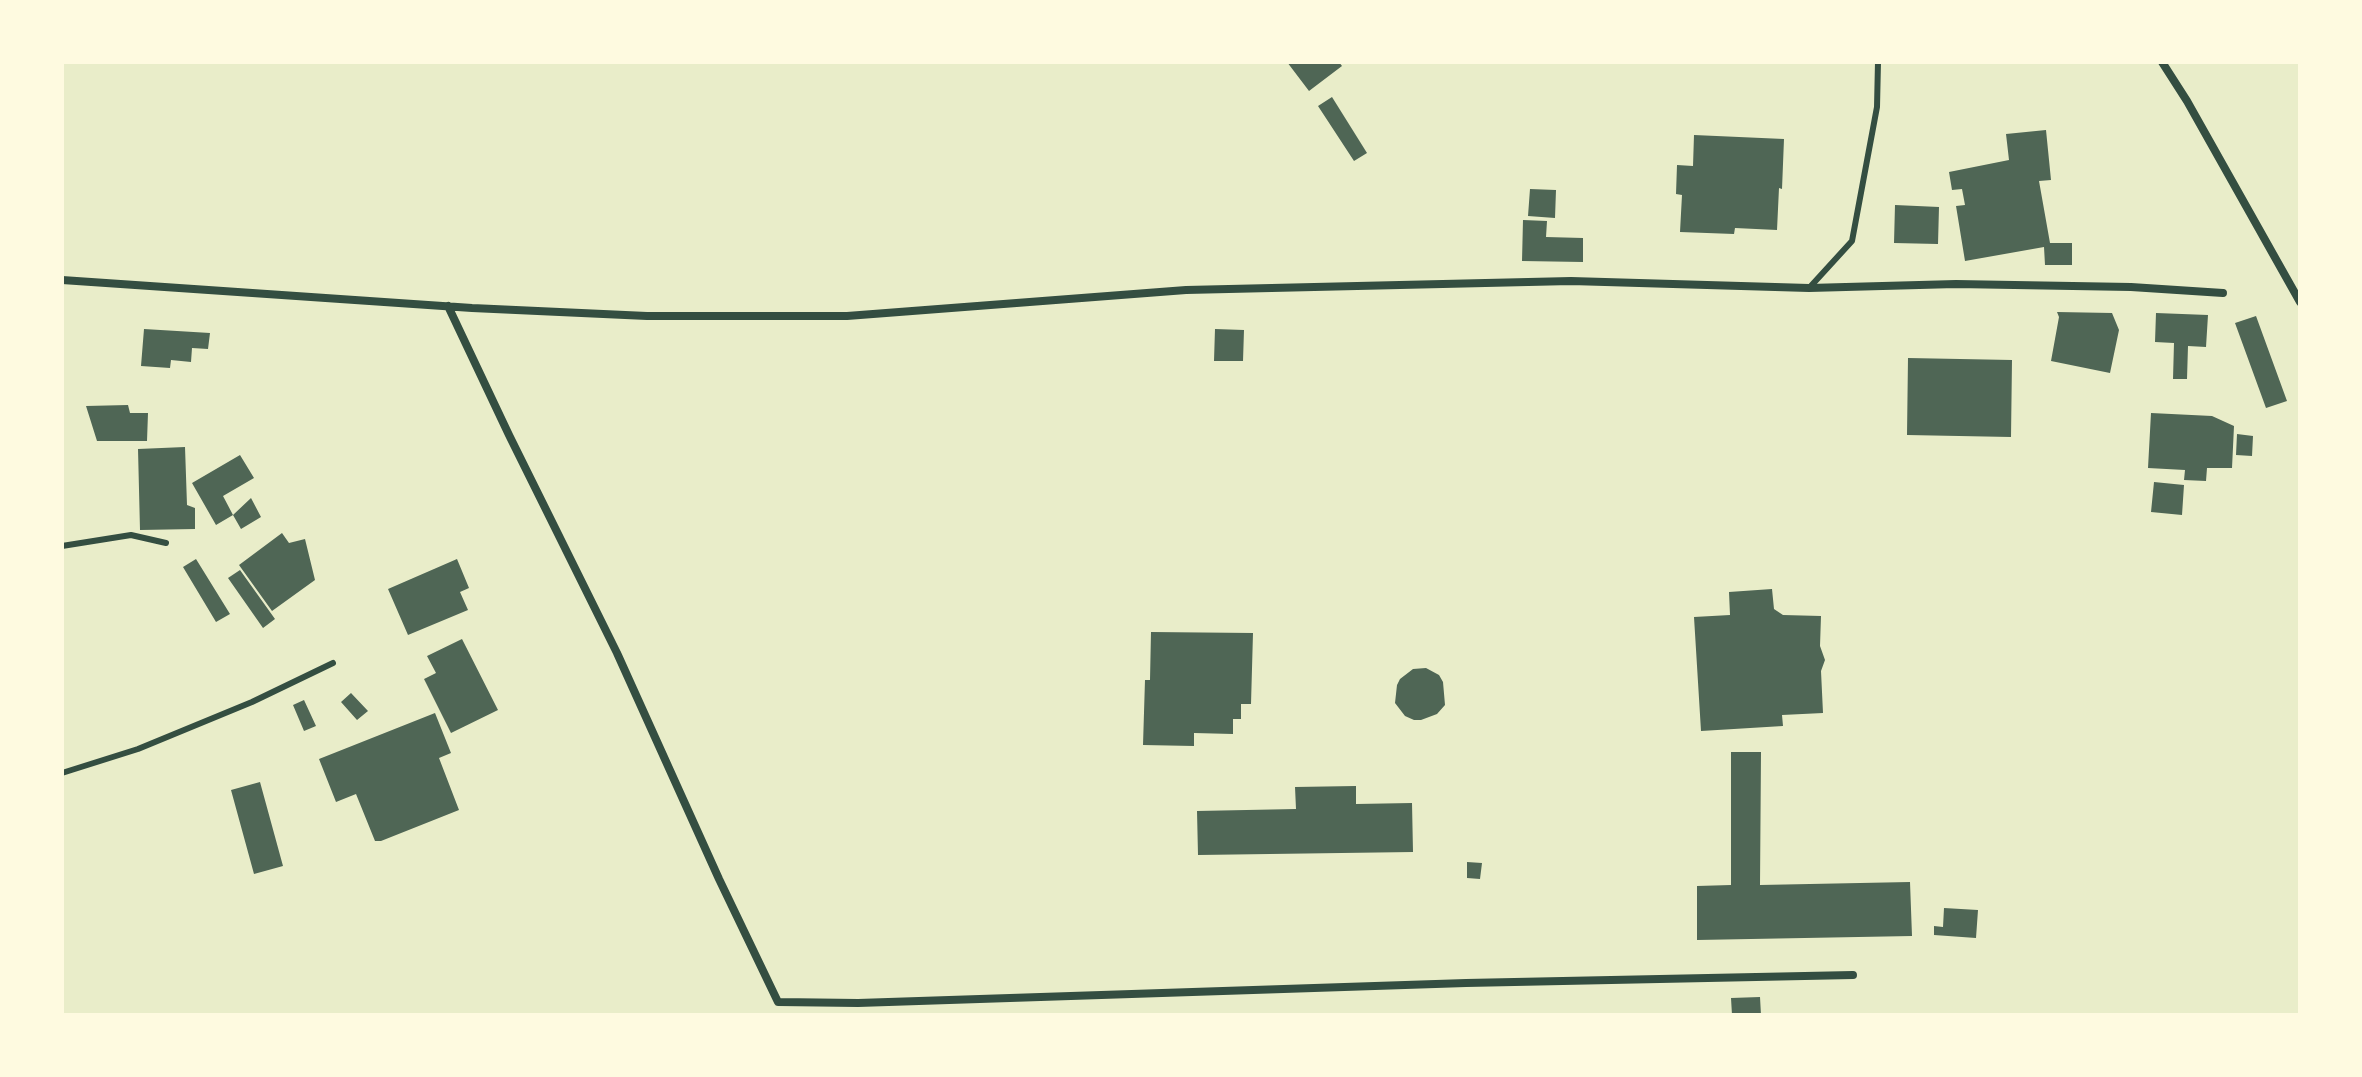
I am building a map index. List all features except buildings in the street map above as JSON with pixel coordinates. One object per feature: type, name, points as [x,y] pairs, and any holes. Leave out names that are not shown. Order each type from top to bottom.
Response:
[{"type":"street","points":[[2162,62],[2300,302]]},
{"type":"street","points":[[62,280],[647,316],[847,316],[1186,290],[1571,281],[1809,288],[1988,284],[2131,287],[2223,293]]},
{"type":"street","points":[[448,306],[617,653],[778,1002],[858,1003],[1466,983],[1853,975]]},
{"type":"lane","points":[[1809,288],[1852,241],[1877,107],[1878,62]]},
{"type":"lane","points":[[62,546],[131,535],[166,543]]},
{"type":"lane","points":[[62,773],[138,749],[252,702],[333,663]]}]
